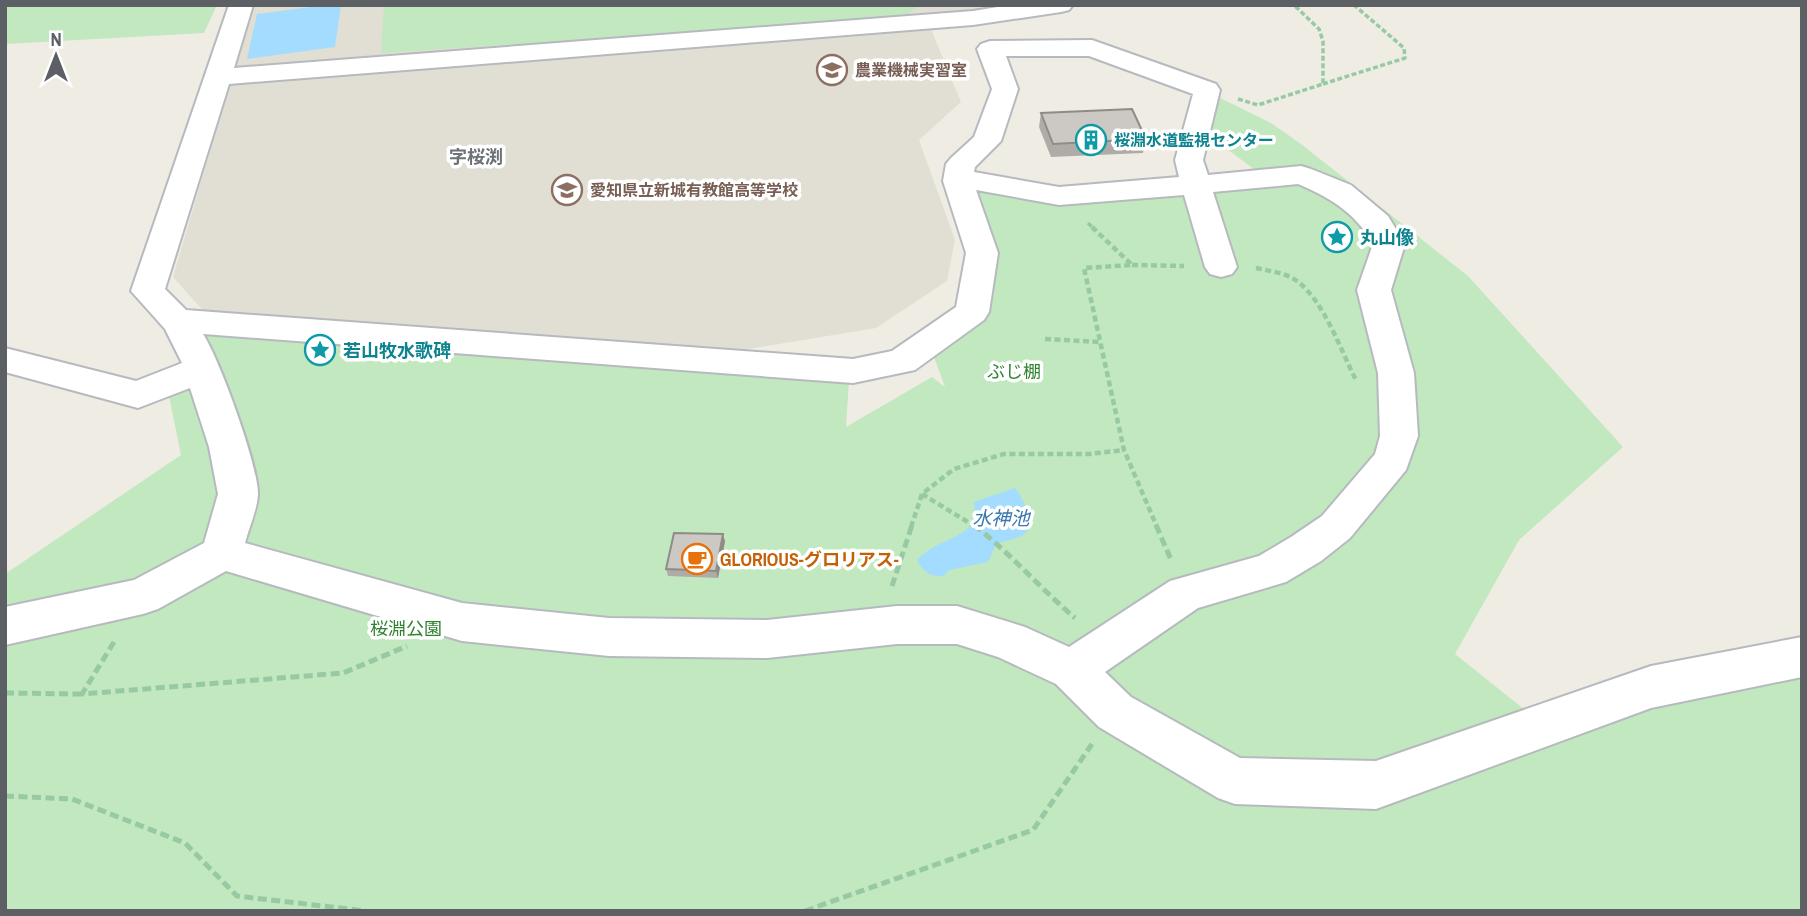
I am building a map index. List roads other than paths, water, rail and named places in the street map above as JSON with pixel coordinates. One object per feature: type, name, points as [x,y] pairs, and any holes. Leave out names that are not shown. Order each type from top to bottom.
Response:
[{"type":"street","points":[[222,553],[238,494],[228,447],[196,351],[177,321],[148,291],[242,5]]},
{"type":"street","points":[[218,77],[973,18],[1061,5]]},
{"type":"street","points":[[177,321],[853,371],[902,361],[972,312],[982,253],[958,181],[961,164],[988,141],[1005,89],[990,49],[973,18]]},
{"type":"street","points":[[990,49],[1092,48],[1207,90],[1189,160],[1221,267]]},
{"type":"street","points":[[5,626],[143,596],[222,553],[462,622],[609,637],[767,639],[897,625],[957,625],[1090,658],[1185,594],[1271,570],[1336,527],[1392,460],[1399,436],[1396,373],[1374,290],[1389,244],[1377,223],[1340,191],[1301,175],[1059,195],[971,180],[958,181]]},
{"type":"street","points":[[5,360],[138,395],[203,369]]},
{"type":"street","points":[[1090,658],[1115,712],[1235,781],[1376,785],[1651,687],[1802,657]]},
{"type":"water","points":[[341,5],[335,47],[247,59],[257,14]]},
{"type":"water","name":"水神池","points":[[1015,488],[1027,513],[1028,530],[1022,536],[996,544],[988,562],[949,570],[944,576],[931,575],[922,568],[917,560],[924,553],[962,533],[976,520],[974,502]]},
{"type":"place","name":"農業機械実習室","points":[[832,70]]},
{"type":"place","name":"桜淵水道監視センター","points":[[1091,140]]},
{"type":"place","name":"愛知県立新城有教館高等学校","points":[[567,190]]},
{"type":"place","name":"丸山像","points":[[1337,237]]},
{"type":"place","name":"若山牧水歌碑","points":[[320,350]]},
{"type":"place","name":"GLORIOUS-グロリアス-","points":[[697,559]]},
{"type":"district","name":"字桜渕","points":[[476,156]]},
{"type":"park label","name":"ぶじ棚","points":[[1014,371]]},
{"type":"park label","name":"桜淵公園","points":[[406,628]]}]
